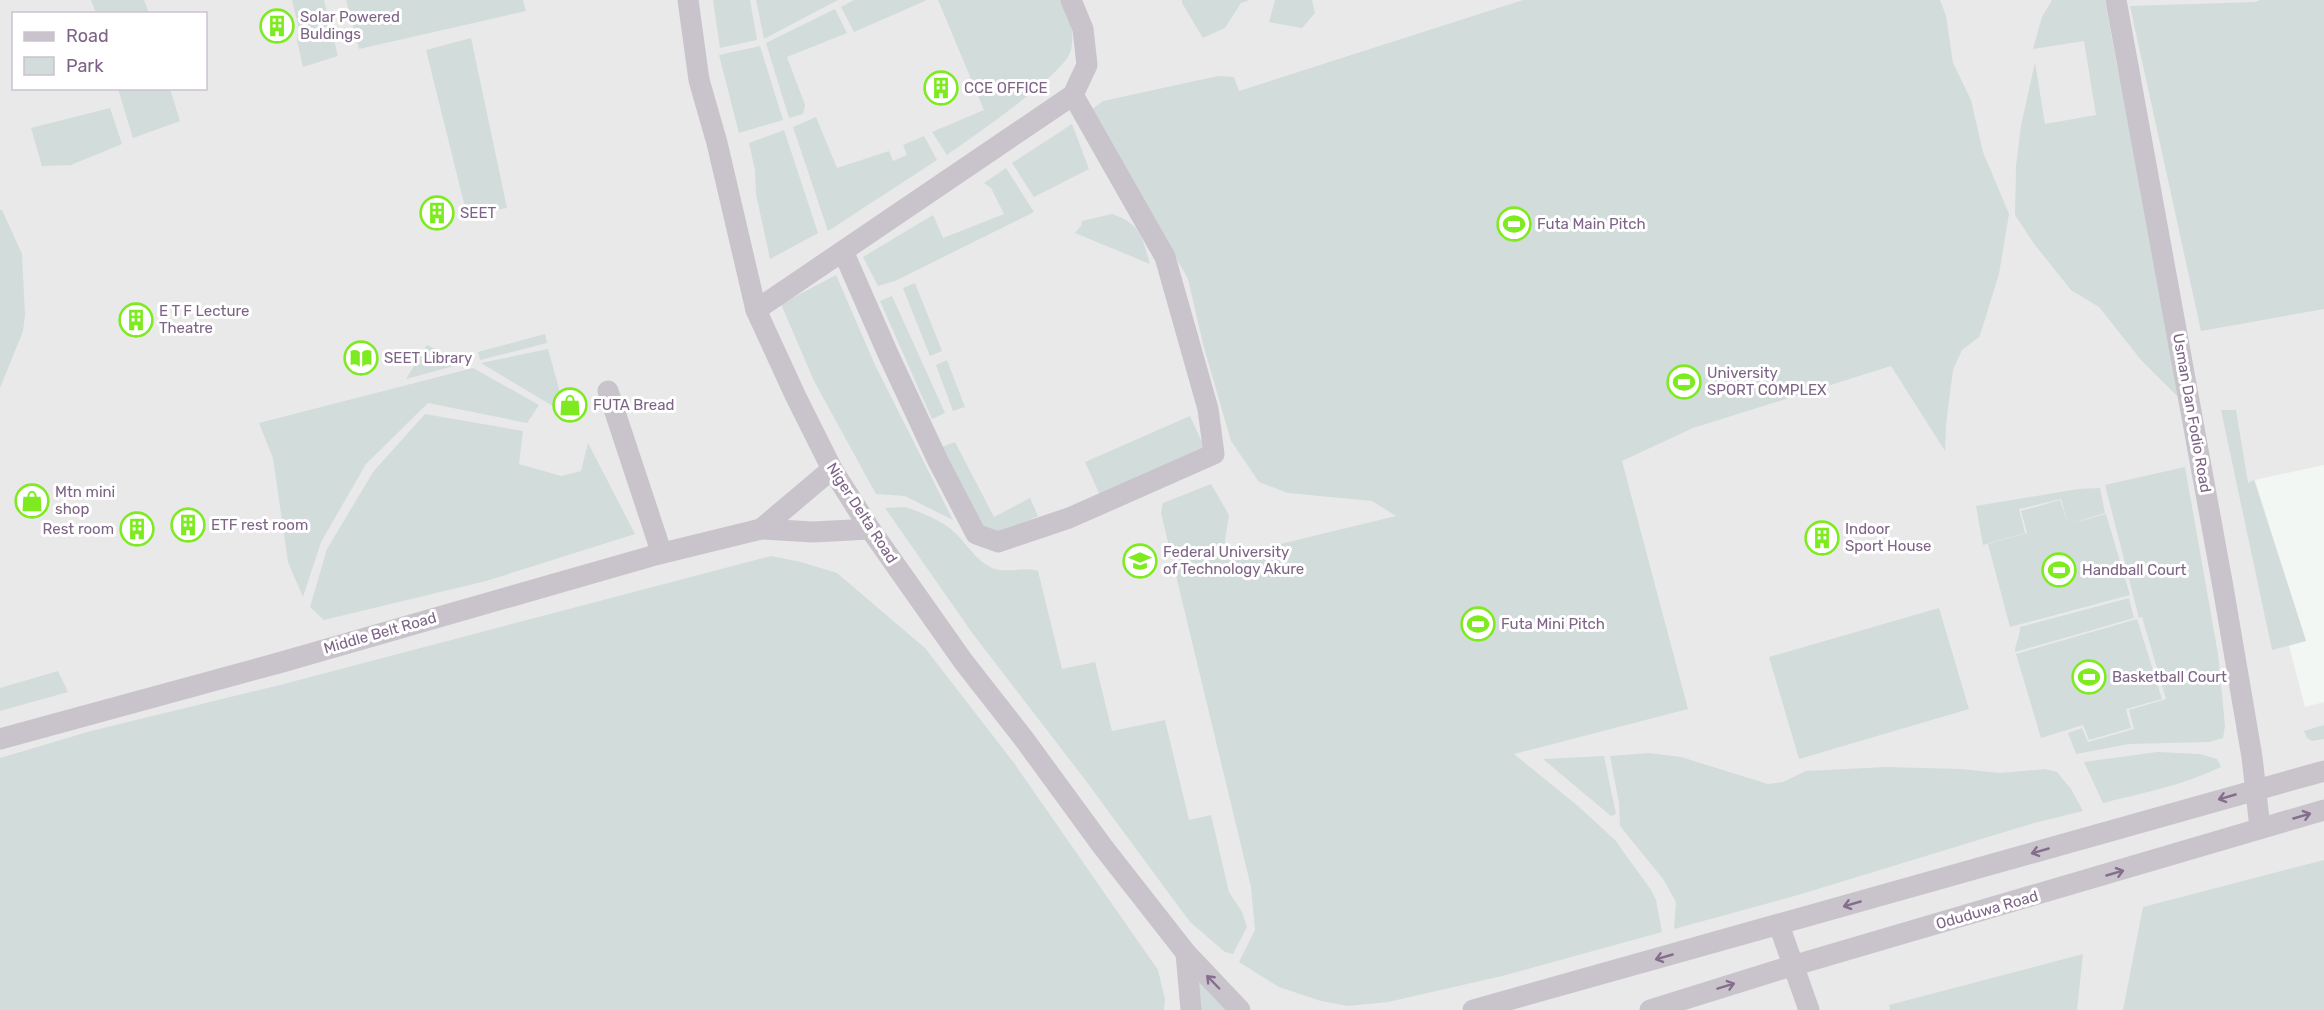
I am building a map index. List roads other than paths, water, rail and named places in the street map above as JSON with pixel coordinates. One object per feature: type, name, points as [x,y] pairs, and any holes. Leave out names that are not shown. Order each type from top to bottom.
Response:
[{"type":"street","name":"Niger Delta Road","points":[[688,0],[699,80],[719,153],[756,310],[832,470],[870,529],[963,661],[1186,953],[1240,1010]]},
{"type":"street","points":[[756,310],[1073,95],[1087,65],[1083,28],[1071,0]]},
{"type":"street","name":"Usman Dan Fodio Road","points":[[2116,0],[2223,586],[2252,757],[2260,828]]},
{"type":"street","points":[[843,251],[893,367],[976,534],[998,543],[1069,518],[1214,454],[1208,409],[1166,257],[1073,95]]},
{"type":"street","points":[[608,391],[658,542],[659,554]]},
{"type":"street","name":"Middle Belt Road","points":[[761,529],[832,470]]},
{"type":"street","name":"Middle Belt Road","points":[[0,739],[282,662],[659,554],[761,529],[813,532],[870,529]]},
{"type":"street","points":[[1473,1010],[2324,771]]},
{"type":"street","name":"Oduduwa Road","points":[[1650,1010],[2324,810]]},
{"type":"street","points":[[1779,925],[1809,1010]]},
{"type":"street","points":[[1186,953],[1191,1010]]},
{"type":"place","name":"Solar Powered Buldings","points":[[277,26]]},
{"type":"place","name":"CCE OFFICE","points":[[941,88]]},
{"type":"place","name":"SEET","points":[[437,213]]},
{"type":"place","name":"Futa Main Pitch","points":[[1514,224]]},
{"type":"place","name":"E T F Lecture Theatre","points":[[136,320]]},
{"type":"place","name":"SEET Library","points":[[361,358]]},
{"type":"place","name":"University SPORT COMPLEX","points":[[1684,382]]},
{"type":"place","name":"FUTA Bread","points":[[570,405]]},
{"type":"place","name":"Mtn mini shop","points":[[32,501]]},
{"type":"place","name":"ETF rest room","points":[[188,525]]},
{"type":"place","name":"Rest room","points":[[137,529]]},
{"type":"place","name":"Indoor Sport House","points":[[1822,538]]},
{"type":"place","name":"Federal University of Technology Akure","points":[[1140,561]]},
{"type":"place","name":"Handball Court","points":[[2059,570]]},
{"type":"place","name":"Futa Mini Pitch","points":[[1478,624]]},
{"type":"place","name":"Basketball Court","points":[[2089,677]]}]
